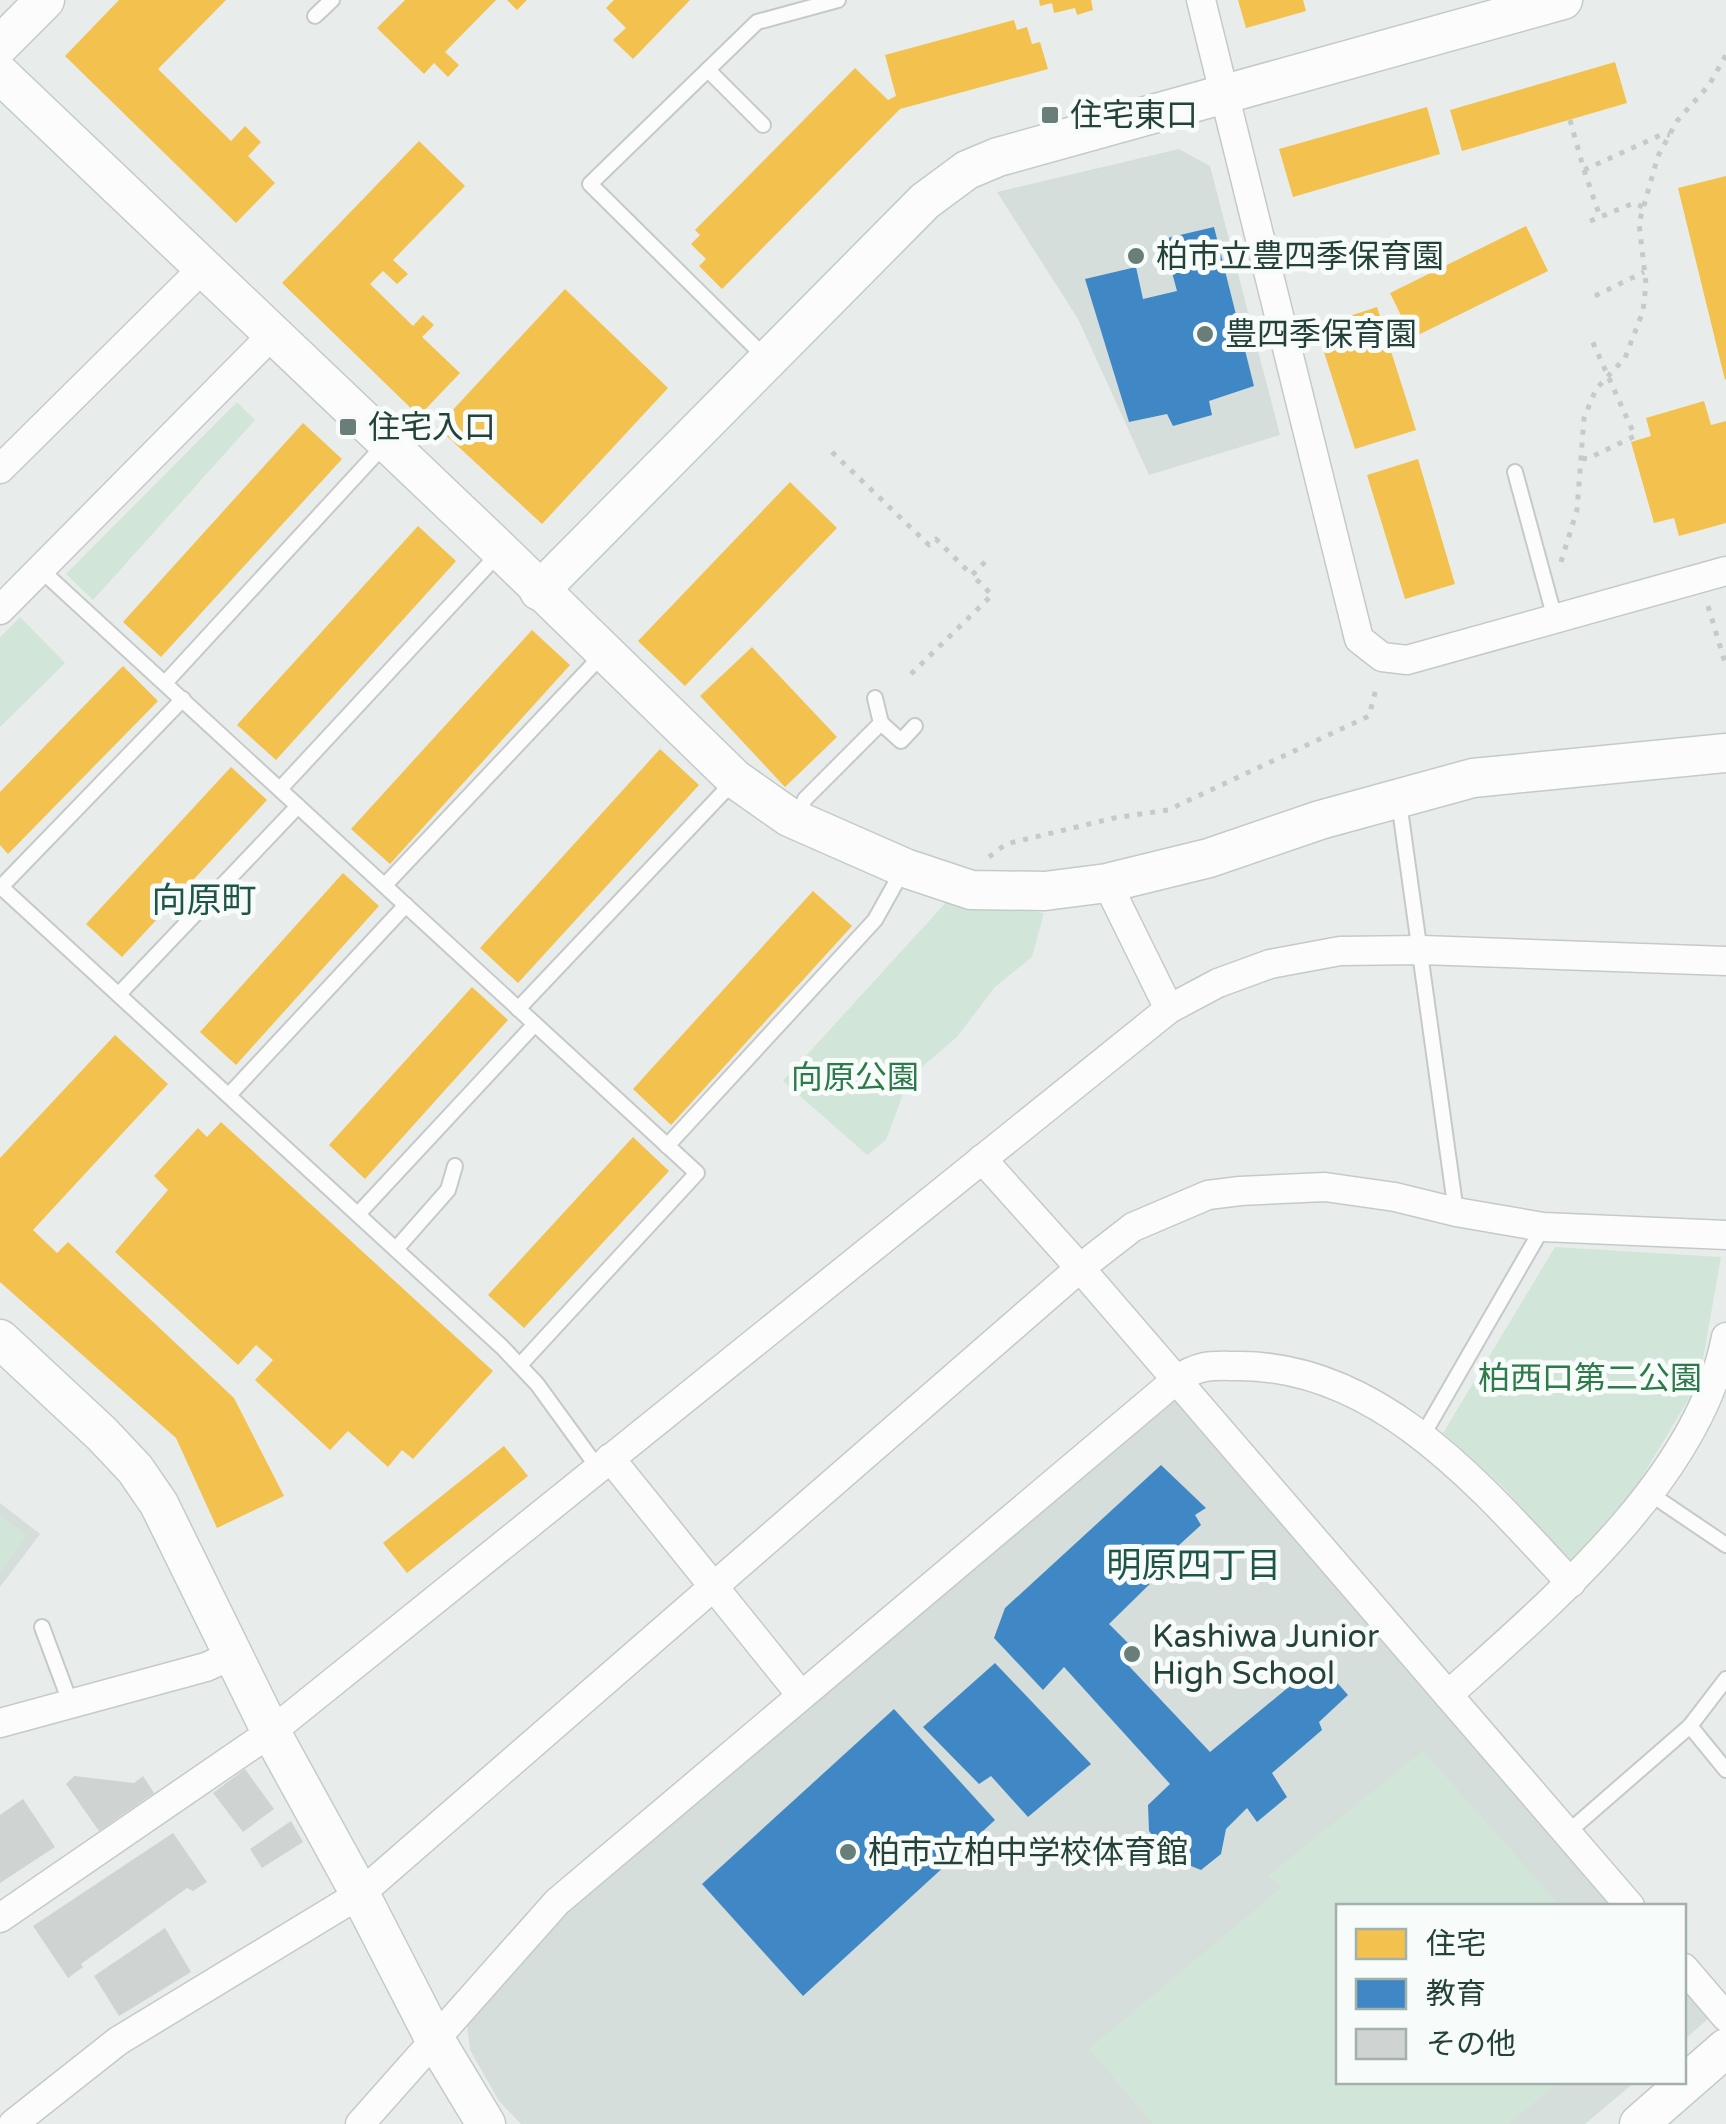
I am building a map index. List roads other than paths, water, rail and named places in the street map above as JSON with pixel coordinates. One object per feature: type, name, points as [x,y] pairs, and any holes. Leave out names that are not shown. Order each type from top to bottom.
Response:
[{"type":"street","points":[[0,45],[45,0]]},
{"type":"street","points":[[1201,0],[1359,640],[1382,657],[1407,660],[1726,571]]},
{"type":"street","points":[[539,591],[925,202],[968,170],[998,157],[1563,0]]},
{"type":"street","points":[[0,74],[501,551],[735,780],[796,821],[905,868],[970,890],[1045,891],[1107,883],[1177,867],[1320,820],[1473,778],[1726,753]]},
{"type":"street","points":[[0,468],[203,268]]},
{"type":"street","points":[[0,610],[273,334]]},
{"type":"street","points":[[1107,883],[1169,1010]]},
{"type":"street","points":[[0,1918],[270,1732],[1169,1010],[1218,984],[1270,964],[1340,950],[1726,961]]},
{"type":"street","points":[[982,1158],[1628,1904]]},
{"type":"street","points":[[13,2124],[118,2041],[360,1894],[1080,1268],[1133,1227],[1208,1195],[1325,1187],[1395,1197],[1544,1228],[1726,1235]]},
{"type":"street","points":[[1448,1696],[1571,1583],[1649,1493],[1678,1450],[1709,1390],[1726,1337]]},
{"type":"street","points":[[0,1339],[102,1434],[159,1504],[270,1732],[434,2038],[486,2124]]},
{"type":"street","points":[[360,2124],[556,1902],[1197,1366],[1264,1366],[1330,1384],[1423,1435],[1571,1583]]},
{"type":"street","points":[[604,1463],[714,1585],[800,1695]]},
{"type":"street","points":[[0,1723],[206,1667],[233,1655]]},
{"type":"street","points":[[1686,1970],[1726,2017]]},
{"type":"street","points":[[1686,2083],[1726,2048]]},
{"type":"street","points":[[1638,2124],[1684,2084]]},
{"type":"lane","points":[[314,16],[332,0]]},
{"type":"lane","points":[[768,360],[590,184],[757,22],[838,0]]},
{"type":"lane","points":[[708,70],[763,126]]},
{"type":"lane","points":[[165,683],[386,443]]},
{"type":"lane","points":[[1514,472],[1554,619]]},
{"type":"lane","points":[[280,789],[501,551]]},
{"type":"lane","points":[[42,570],[696,1174],[520,1365]]},
{"type":"lane","points":[[385,885],[605,652]]},
{"type":"lane","points":[[875,698],[881,722],[901,741],[915,726]]},
{"type":"lane","points":[[183,700],[0,886],[520,1365],[604,1463]]},
{"type":"lane","points":[[796,821],[805,799],[881,722]]},
{"type":"lane","points":[[518,1009],[735,780]]},
{"type":"lane","points":[[1399,800],[1456,1212]]},
{"type":"lane","points":[[120,993],[298,806]]},
{"type":"lane","points":[[667,1146],[875,920],[905,868]]},
{"type":"lane","points":[[229,1094],[406,905]]},
{"type":"lane","points":[[359,1213],[535,1024]]},
{"type":"lane","points":[[396,1248],[448,1190],[455,1166]]},
{"type":"lane","points":[[1423,1435],[1544,1228]]},
{"type":"lane","points":[[1649,1493],[1726,1545]]},
{"type":"lane","points":[[42,1628],[70,1702]]},
{"type":"lane","points":[[1566,1833],[1690,1726],[1726,1680]]},
{"type":"lane","points":[[1690,1726],[1726,1770]]},
{"type":"place","name":"住宅東口","points":[[1050,115]]},
{"type":"place","name":"柏市立豊四季保育園","points":[[1136,256]]},
{"type":"place","name":"豊四季保育園","points":[[1205,334]]},
{"type":"place","name":"住宅入口","points":[[348,427]]},
{"type":"place","name":"Kashiwa Junior High School","points":[[1132,1654]]},
{"type":"place","name":"柏市立柏中学校体育館","points":[[848,1852]]},
{"type":"district","name":"向原町","points":[[204,900]]},
{"type":"district","name":"明原四丁目","points":[[1194,1565]]},
{"type":"park label","name":"向原公園","points":[[855,1077]]},
{"type":"park label","name":"柏西口第二公園","points":[[1590,1378]]}]
